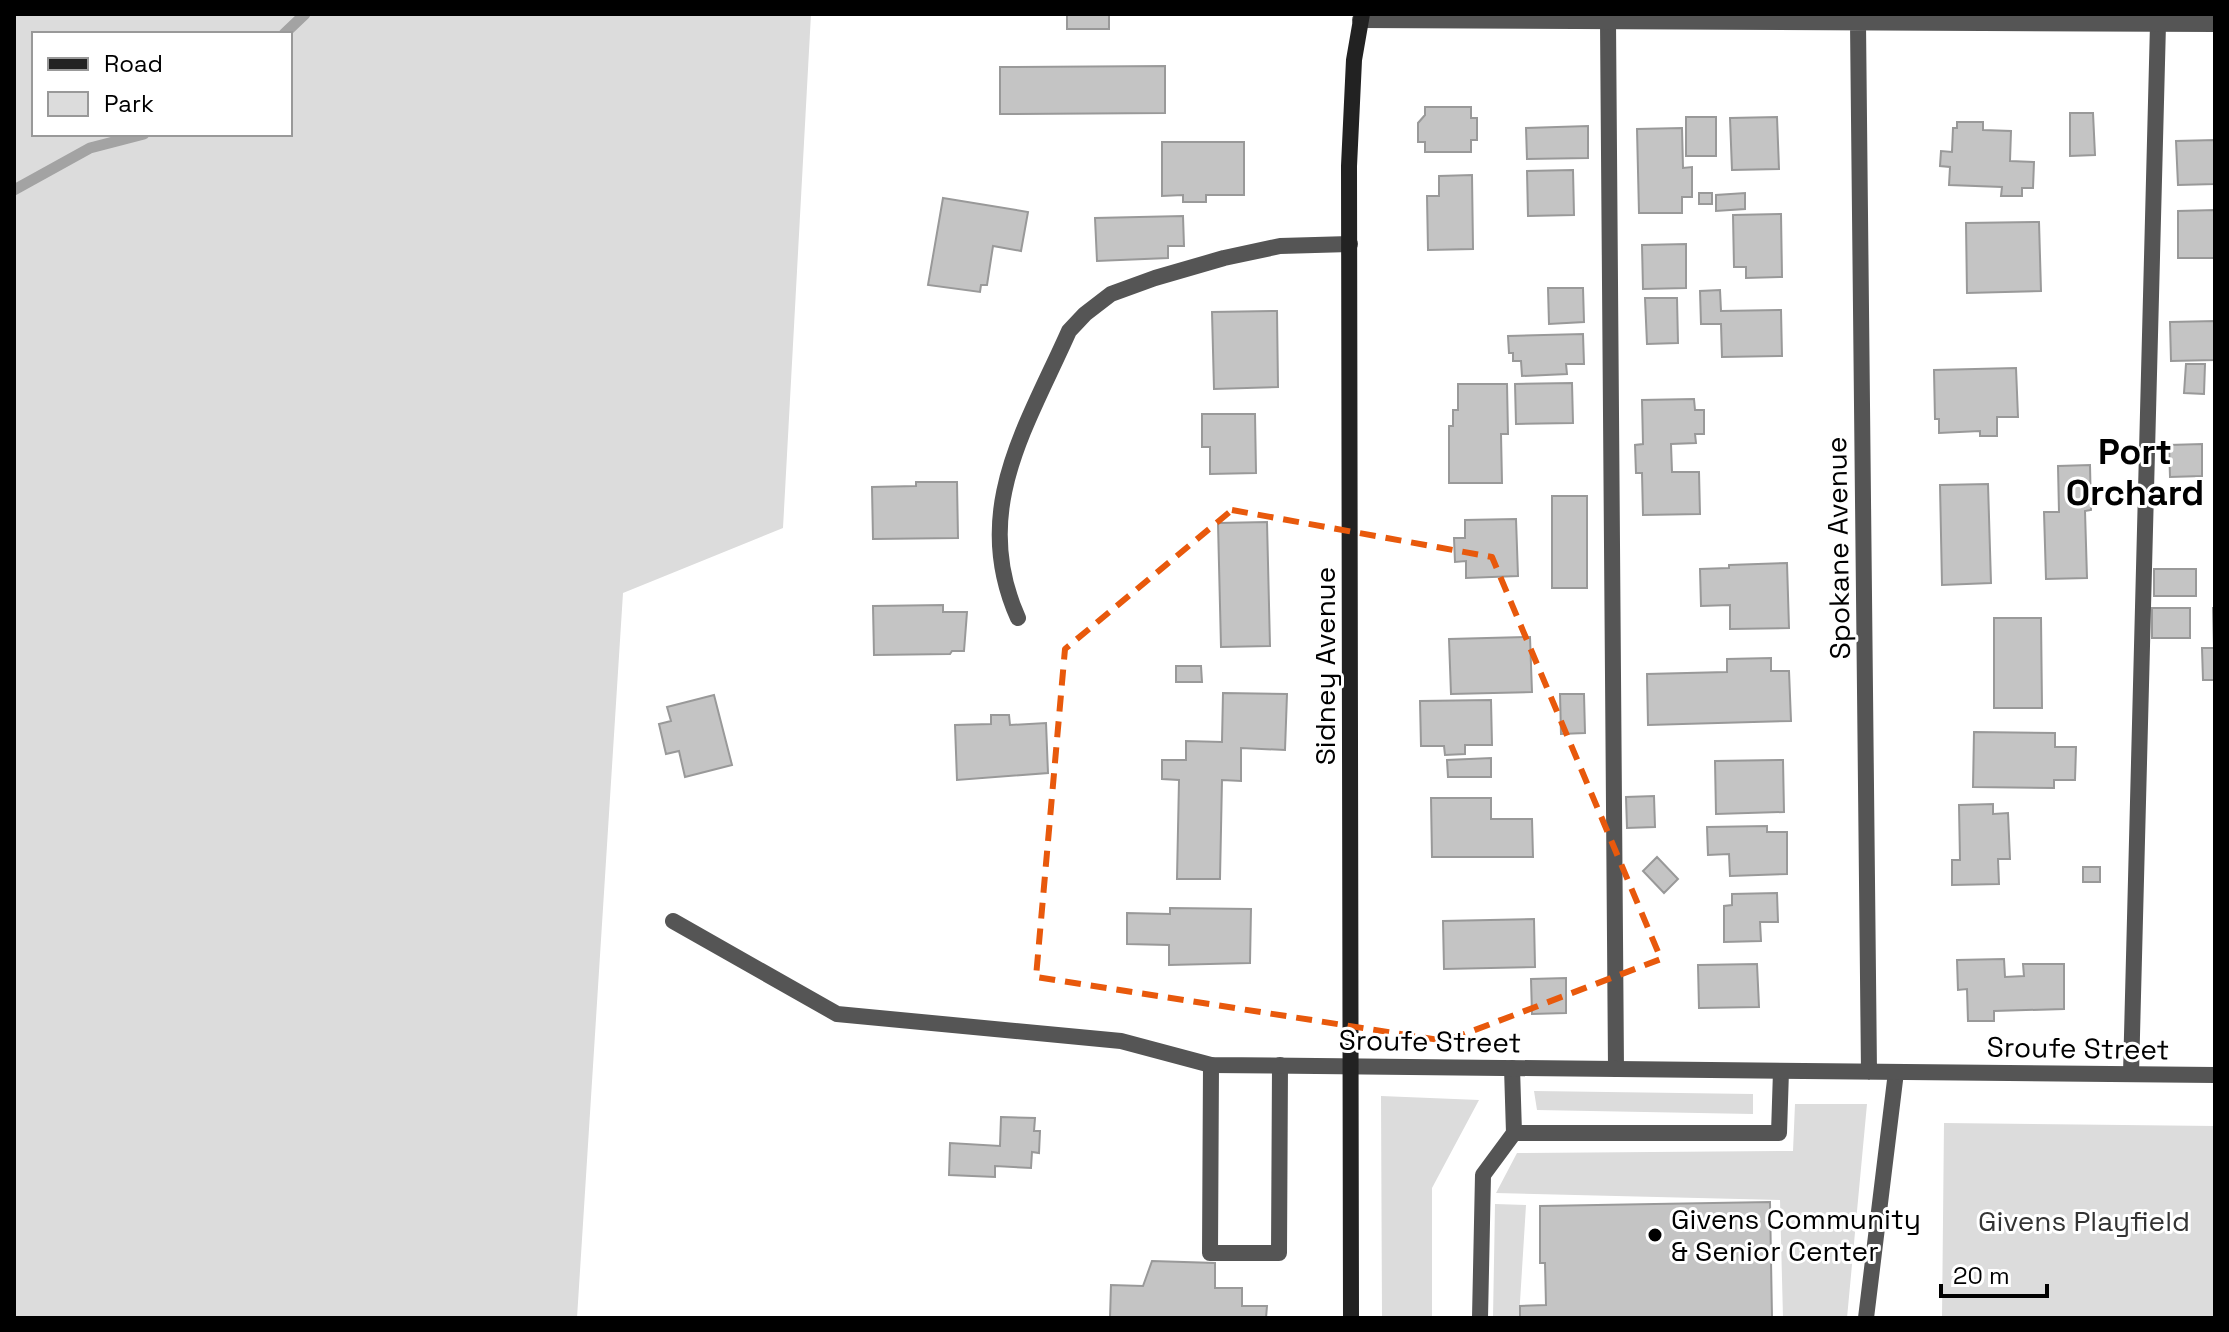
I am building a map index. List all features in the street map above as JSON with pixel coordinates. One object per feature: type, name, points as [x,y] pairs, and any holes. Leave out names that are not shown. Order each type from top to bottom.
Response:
[{"type":"main road","name":"Sidney Avenue","points":[[1351,1318],[1351,94],[1361,17]]},
{"type":"street","points":[[1361,17],[2215,24]]},
{"type":"street","points":[[1608,21],[1616,1069]]},
{"type":"street","name":"Spokane Avenue","points":[[1858,23],[1869,1072]]},
{"type":"street","points":[[2131,1074],[2158,24]]},
{"type":"street","points":[[1018,618],[1010,600],[999,546],[1005,479],[1069,331],[1111,294],[1155,278],[1280,246],[1350,244]]},
{"type":"street","name":"Sroufe Street","points":[[673,921],[837,1014],[1121,1041],[1211,1065],[2215,1075]]},
{"type":"street","points":[[1211,1065],[1210,1253],[1279,1253],[1280,1065]]},
{"type":"street","points":[[1480,1318],[1483,1175],[1514,1133],[1512,1068]]},
{"type":"street","points":[[1514,1133],[1779,1133],[1781,1071]]},
{"type":"street","points":[[1866,1318],[1896,1072]]},
{"type":"highlighted area","points":[[1232,510],[1492,557],[1661,959],[1446,1041],[1036,977],[1065,649]]},
{"type":"green space","points":[[14,14],[811,14],[783,528],[623,593],[577,1318],[14,1318]]},
{"type":"green space","points":[[1534,1091],[1753,1094],[1753,1114],[1537,1110]]},
{"type":"green space","points":[[1381,1096],[1479,1100],[1432,1188],[1432,1318],[1382,1318]]},
{"type":"green space","points":[[1795,1104],[1867,1104],[1847,1318],[1783,1318],[1780,1200],[1496,1193],[1517,1153],[1793,1151]]},
{"type":"green space","name":"Givens Playfield","points":[[1944,1123],[2215,1126],[2215,1318],[1942,1318]]},
{"type":"green space","points":[[1495,1204],[1526,1205],[1519,1318],[1493,1318]]},
{"type":"building","points":[[1067,14],[1109,14],[1109,29],[1067,29]]},
{"type":"building","points":[[1165,66],[1165,113],[1000,114],[1000,67]]},
{"type":"building","points":[[1425,107],[1471,107],[1471,118],[1477,118],[1477,140],[1471,140],[1471,152],[1425,152],[1425,142],[1418,142],[1418,123],[1425,115]]},
{"type":"building","points":[[2070,113],[2093,113],[2095,155],[2070,156]]},
{"type":"building","points":[[1686,117],[1716,117],[1716,156],[1686,156]]},
{"type":"building","points":[[1777,117],[1779,169],[1732,170],[1730,118]]},
{"type":"building","points":[[1957,122],[1983,122],[1983,130],[2011,131],[2010,161],[2034,162],[2033,188],[2022,188],[2022,196],[2001,196],[2002,187],[1949,185],[1950,167],[1940,166],[1941,151],[1952,152],[1953,128],[1957,128]]},
{"type":"building","points":[[1588,126],[1588,158],[1527,159],[1526,128]]},
{"type":"building","points":[[1682,128],[1683,168],[1692,167],[1692,197],[1682,197],[1682,213],[1639,213],[1637,129]]},
{"type":"building","points":[[2215,140],[2215,184],[2178,185],[2176,141]]},
{"type":"building","points":[[1162,142],[1244,142],[1244,195],[1206,195],[1206,202],[1183,202],[1183,195],[1162,196]]},
{"type":"building","points":[[1573,170],[1574,215],[1528,216],[1527,171]]},
{"type":"building","points":[[1472,175],[1473,249],[1428,250],[1427,196],[1439,196],[1439,176]]},
{"type":"building","points":[[1699,193],[1712,193],[1712,204],[1699,204]]},
{"type":"building","points":[[1745,193],[1745,209],[1716,211],[1716,195]]},
{"type":"building","points":[[943,198],[1028,212],[1021,251],[993,246],[987,285],[981,285],[980,292],[928,285]]},
{"type":"building","points":[[2215,210],[2215,258],[2178,258],[2178,211]]},
{"type":"building","points":[[1781,214],[1782,277],[1746,278],[1746,267],[1734,267],[1733,215]]},
{"type":"building","points":[[1183,216],[1184,246],[1168,246],[1168,258],[1097,261],[1095,218]]},
{"type":"building","points":[[2039,222],[2041,291],[1967,293],[1966,223]]},
{"type":"building","points":[[1686,244],[1686,288],[1643,289],[1642,245]]},
{"type":"building","points":[[1548,288],[1583,288],[1584,322],[1549,324]]},
{"type":"building","points":[[1720,290],[1721,311],[1781,310],[1782,356],[1722,357],[1721,324],[1701,324],[1700,291]]},
{"type":"building","points":[[1645,298],[1677,298],[1678,343],[1647,344]]},
{"type":"building","points":[[1277,311],[1278,387],[1214,389],[1212,312]]},
{"type":"building","points":[[2215,321],[2215,360],[2171,361],[2170,322]]},
{"type":"building","points":[[1583,334],[1584,364],[1566,364],[1567,374],[1522,376],[1521,361],[1513,361],[1513,353],[1509,353],[1508,336]]},
{"type":"building","points":[[2186,364],[2205,364],[2204,394],[2184,393]]},
{"type":"building","points":[[2016,368],[2018,417],[1997,417],[1997,436],[1980,436],[1980,431],[1939,433],[1939,419],[1935,419],[1934,370]]},
{"type":"building","points":[[1572,383],[1573,423],[1516,424],[1515,384]]},
{"type":"building","points":[[1458,384],[1507,384],[1508,434],[1501,434],[1502,483],[1449,483],[1449,426],[1453,426],[1453,410],[1458,410]]},
{"type":"building","points":[[1694,399],[1695,410],[1704,410],[1704,434],[1695,434],[1696,443],[1671,444],[1672,472],[1699,472],[1700,514],[1643,515],[1642,473],[1636,473],[1635,445],[1643,444],[1642,400]]},
{"type":"building","points":[[1202,414],[1255,414],[1256,473],[1210,474],[1210,447],[1202,447]]},
{"type":"building","points":[[2202,444],[2202,476],[2170,477],[2169,445]]},
{"type":"building","points":[[2090,465],[2091,510],[2085,511],[2087,578],[2046,579],[2044,512],[2059,512],[2058,466]]},
{"type":"building","points":[[916,482],[957,482],[958,538],[873,539],[872,487],[916,486]]},
{"type":"building","points":[[1988,484],[1991,583],[1942,585],[1940,485]]},
{"type":"building","points":[[1552,496],[1587,496],[1587,588],[1552,588]]},
{"type":"building","points":[[1516,519],[1518,576],[1466,578],[1466,561],[1455,562],[1454,538],[1465,538],[1465,520]]},
{"type":"building","points":[[1267,522],[1270,646],[1221,647],[1218,523]]},
{"type":"building","points":[[1787,563],[1789,628],[1730,629],[1730,605],[1701,606],[1700,569]]},
{"type":"building","points":[[2154,569],[2196,569],[2196,596],[2154,596]]},
{"type":"building","points":[[943,605],[943,612],[967,612],[964,651],[874,655],[873,606]]},
{"type":"building","points":[[2152,608],[2190,608],[2190,638],[2152,638]]},
{"type":"building","points":[[2213,608],[2215,680],[2203,680],[2202,648],[2214,648]]},
{"type":"building","points":[[1994,618],[2041,618],[2042,708],[1994,708]]},
{"type":"building","points":[[1530,637],[1532,692],[1451,694],[1449,639]]},
{"type":"building","points":[[1771,658],[1771,671],[1789,671],[1791,721],[1648,725],[1647,674],[1727,672],[1727,659]]},
{"type":"building","points":[[1176,666],[1201,666],[1202,682],[1176,682]]},
{"type":"building","points":[[1223,693],[1287,694],[1285,750],[1241,748],[1241,781],[1222,780],[1220,879],[1177,879],[1179,780],[1162,779],[1162,760],[1186,760],[1186,741],[1222,742]]},
{"type":"building","points":[[1560,694],[1584,694],[1585,733],[1561,734]]},
{"type":"building","points":[[714,695],[732,765],[685,777],[679,751],[666,754],[659,724],[671,721],[667,707]]},
{"type":"building","points":[[1491,700],[1492,745],[1465,745],[1465,754],[1445,755],[1444,746],[1421,746],[1420,701]]},
{"type":"building","points":[[991,715],[1009,715],[1010,725],[1046,723],[1048,773],[957,780],[955,725],[991,724]]},
{"type":"building","points":[[1974,732],[2055,733],[2055,747],[2076,747],[2075,780],[2054,780],[2054,788],[1973,787]]},
{"type":"building","points":[[1491,758],[1491,777],[1448,777],[1447,760]]},
{"type":"building","points":[[1783,760],[1784,812],[1716,814],[1715,761]]},
{"type":"building","points":[[1654,796],[1655,827],[1627,828],[1626,797]]},
{"type":"building","points":[[1431,798],[1491,798],[1491,819],[1532,819],[1533,857],[1432,857]]},
{"type":"building","points":[[1993,804],[1993,814],[2008,813],[2010,859],[1998,859],[1999,884],[1952,885],[1952,860],[1960,860],[1959,805]]},
{"type":"building","points":[[1767,826],[1767,832],[1787,832],[1787,874],[1730,876],[1729,854],[1708,855],[1707,827]]},
{"type":"building","points":[[1657,857],[1678,879],[1664,893],[1643,871]]},
{"type":"building","points":[[2083,867],[2100,867],[2100,882],[2083,882]]},
{"type":"building","points":[[1777,893],[1778,922],[1760,922],[1761,941],[1724,942],[1724,906],[1732,905],[1732,894]]},
{"type":"building","points":[[1170,908],[1251,909],[1250,963],[1169,965],[1169,945],[1127,944],[1127,913],[1170,914]]},
{"type":"building","points":[[1534,919],[1535,967],[1444,969],[1443,921]]},
{"type":"building","points":[[2004,959],[2005,977],[2024,976],[2023,964],[2064,964],[2064,1009],[1994,1011],[1994,1021],[1968,1021],[1967,989],[1958,990],[1957,960]]},
{"type":"building","points":[[1757,964],[1759,1007],[1699,1008],[1698,965]]},
{"type":"building","points":[[1566,978],[1566,1013],[1532,1014],[1531,979]]},
{"type":"building","points":[[1001,1117],[1035,1118],[1034,1131],[1040,1131],[1039,1153],[1032,1152],[1031,1168],[995,1166],[995,1177],[949,1175],[950,1143],[1000,1146]]},
{"type":"building","name":"Givens Community & Senior Center","points":[[1770,1202],[1772,1318],[1520,1318],[1520,1306],[1546,1305],[1545,1263],[1540,1263],[1540,1206]]},
{"type":"building","points":[[1152,1261],[1215,1263],[1215,1288],[1242,1288],[1242,1306],[1267,1306],[1266,1318],[1110,1318],[1111,1285],[1143,1286]]},
{"type":"waterway","points":[[286,32],[305,14]]},
{"type":"waterway","points":[[14,190],[90,148],[136,136]]},
{"type":"place","name":"Givens Community & Senior Center","points":[[1655,1235]]},
{"type":"district","name":"Port Orchard","points":[[2135,472]]}]
